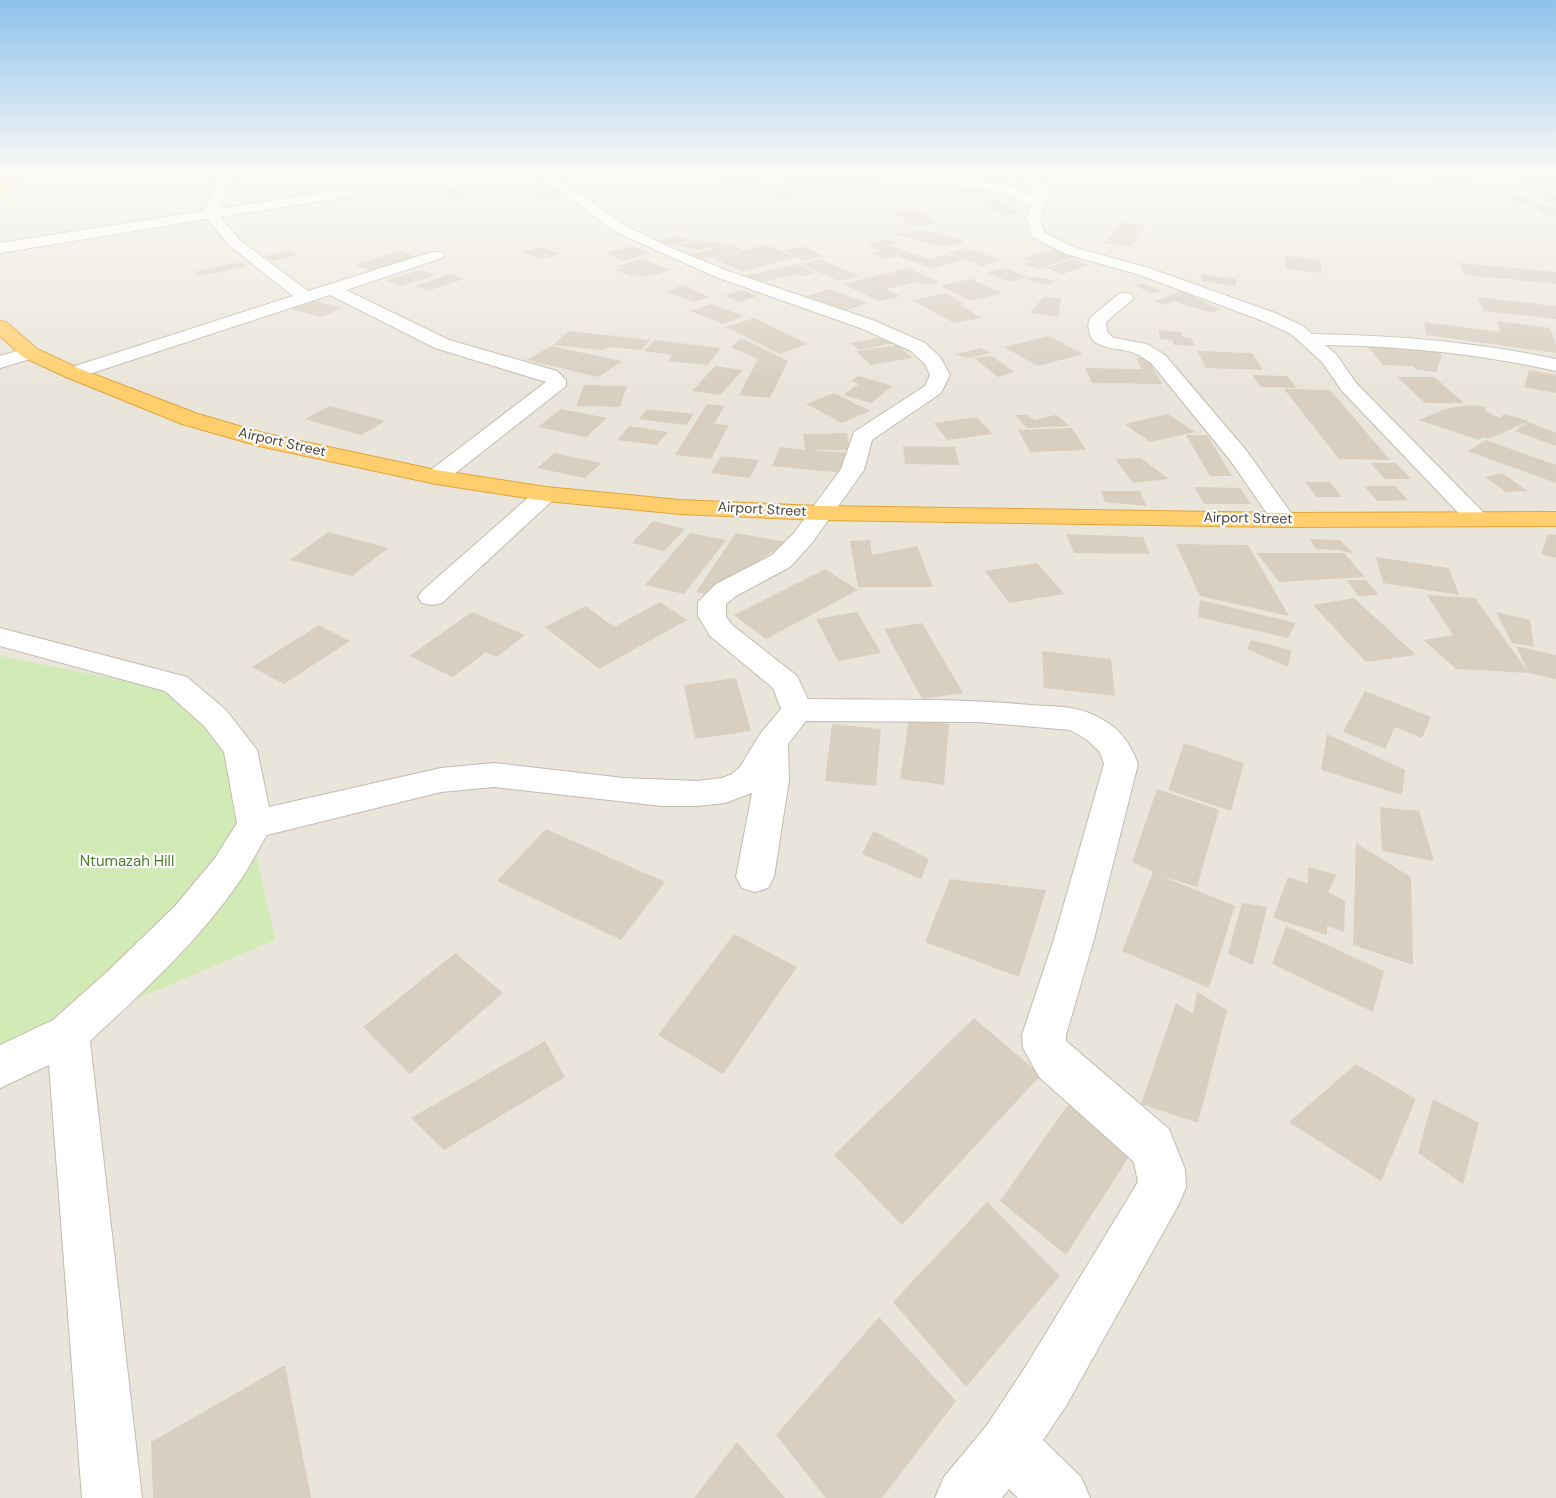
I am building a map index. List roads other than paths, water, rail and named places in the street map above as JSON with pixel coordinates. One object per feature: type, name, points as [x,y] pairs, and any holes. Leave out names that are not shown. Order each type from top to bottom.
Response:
[{"type":"highway","name":"Airport Street","points":[[0,326],[30,353],[73,373],[190,419],[259,439],[436,477],[546,494],[680,507],[819,513],[1284,520],[1556,519]]},
{"type":"street","points":[[0,248],[25,244]]},
{"type":"street","points":[[236,244],[305,297]]},
{"type":"street","points":[[652,244],[732,278],[868,325],[918,347],[933,361],[940,375],[934,389],[862,437],[852,470],[803,538],[781,561],[726,590],[712,602],[712,616],[720,630],[786,683],[784,726],[755,877]]},
{"type":"street","points":[[1057,244],[1071,251],[1143,271],[1269,317],[1297,330],[1329,358],[1349,387],[1478,519]]},
{"type":"street","points":[[73,373],[437,255]]},
{"type":"street","points":[[330,289],[442,345],[550,375],[556,380],[556,386],[436,477]]},
{"type":"street","points":[[1125,298],[1097,321],[1098,334],[1108,342],[1140,348],[1158,359],[1238,455],[1284,520]]},
{"type":"street","points":[[1308,339],[1388,340],[1450,345],[1556,365]]},
{"type":"street","points":[[0,362],[30,353]]},
{"type":"street","points":[[1535,360],[1556,356]]},
{"type":"street","points":[[432,597],[546,494]]},
{"type":"street","points":[[0,637],[176,684],[215,718],[240,750],[255,824],[228,868],[189,917],[123,984],[68,1034],[0,1067]]},
{"type":"street","points":[[784,726],[978,711],[1077,720],[1097,731],[1114,747],[1121,764],[1074,939],[1044,1035],[1046,1048],[1055,1062],[1152,1146],[1161,1169],[1162,1187],[1046,1386],[1007,1445],[965,1498]]},
{"type":"street","points":[[255,824],[441,780],[468,776],[494,775],[669,794],[710,794],[730,790],[746,783],[784,726]]},
{"type":"street","points":[[68,1034],[112,1498]]},
{"type":"street","points":[[1007,1445],[1060,1498]]},
{"type":"park label","name":"Ntumazah Hill","points":[[127,862]]}]
